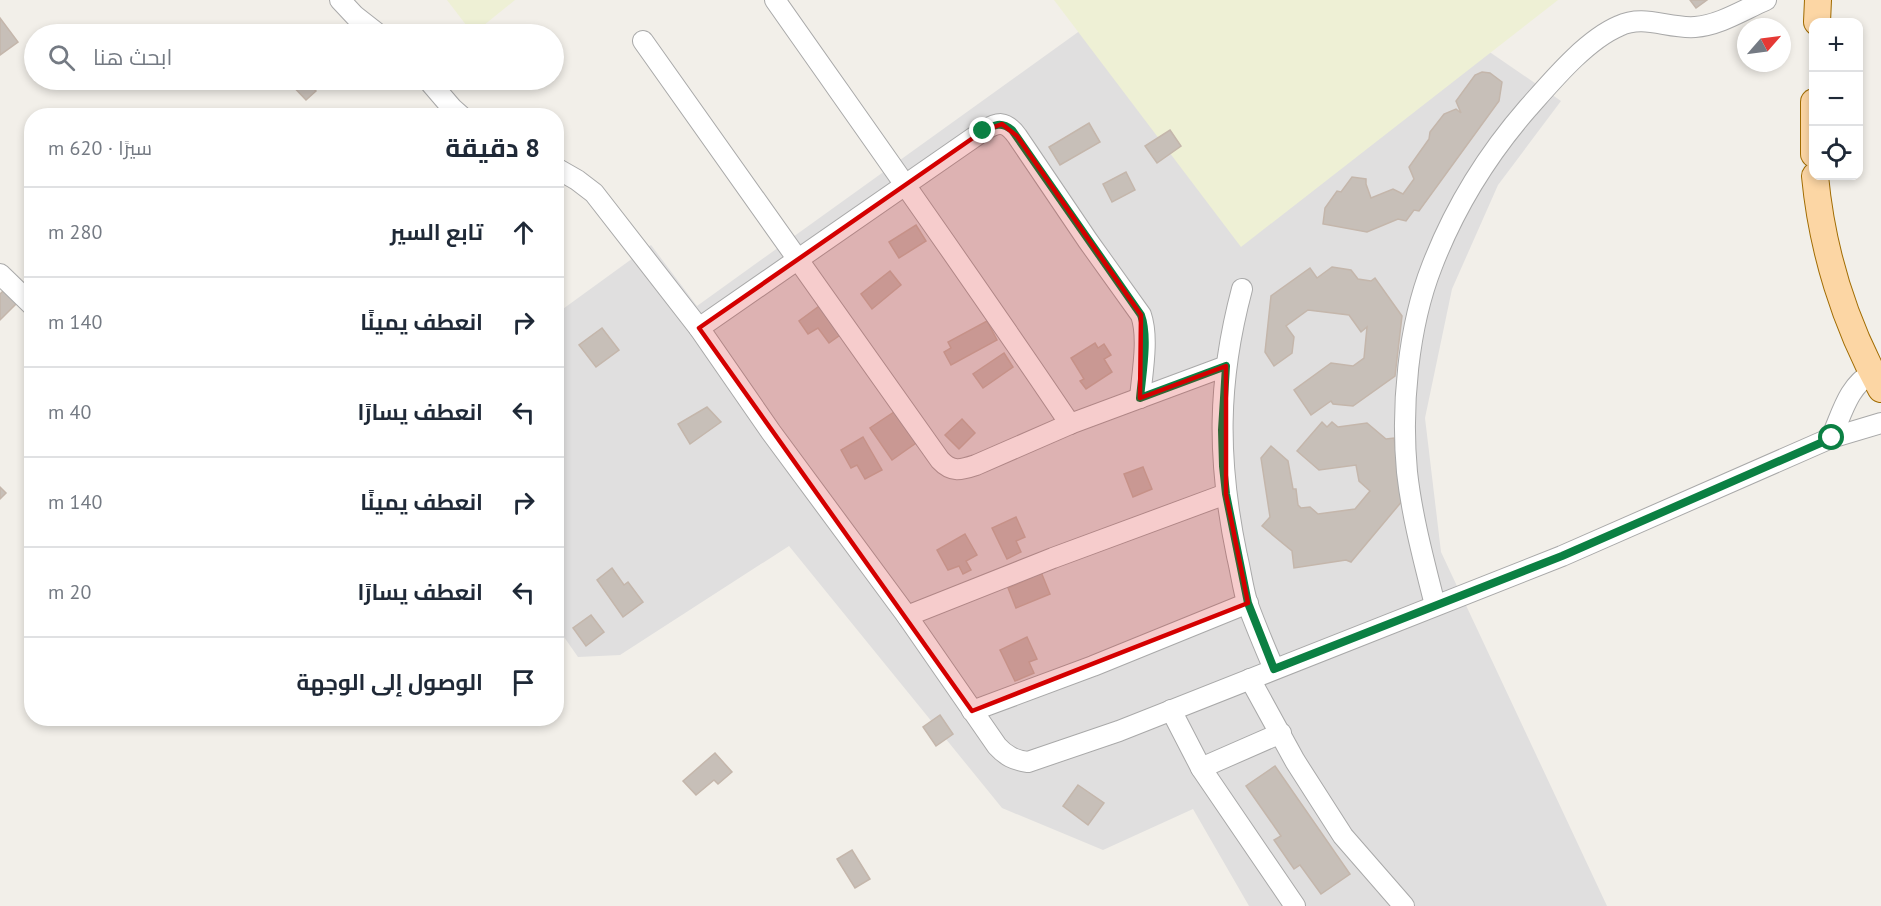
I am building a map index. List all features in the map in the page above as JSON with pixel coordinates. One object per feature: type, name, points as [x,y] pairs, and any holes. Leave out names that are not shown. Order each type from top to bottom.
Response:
[{"type":"main road","points":[[1817,18],[1818,0]]},
{"type":"main road","points":[[1832,18],[1833,0]]},
{"type":"main road","points":[[1816,180],[1832,270],[1844,305],[1879,371]]},
{"type":"main road","points":[[1832,180],[1848,266],[1879,371]]},
{"type":"street","points":[[340,0],[365,24]]},
{"type":"street","points":[[775,0],[963,267],[1070,424]]},
{"type":"street","points":[[1435,605],[1416,529],[1407,471],[1405,408],[1409,358],[1419,309],[1431,267],[1448,230],[1494,151],[1517,121],[1569,64],[1605,34],[1618,26],[1635,21],[1692,27],[1705,26],[1766,0]]},
{"type":"street","points":[[643,41],[940,459],[950,468],[962,470],[976,465],[1070,424],[1226,366]]},
{"type":"street","points":[[437,90],[452,108]]},
{"type":"street","points":[[699,328],[990,127],[1002,124],[1012,130],[1141,315],[1144,342],[1140,398]]},
{"type":"street","points":[[564,173],[594,193],[699,328],[771,432],[907,616],[997,746],[1006,756],[1028,762],[1119,731],[1562,556],[1832,438],[1881,423]]},
{"type":"street","points":[[0,274],[24,297]]},
{"type":"street","points":[[1242,289],[1232,325],[1226,366],[1222,430],[1223,466],[1226,494],[1248,603],[1274,669]]},
{"type":"street","points":[[1832,438],[1854,387],[1863,378],[1879,371]]},
{"type":"street","points":[[907,616],[1053,558],[1226,494]]},
{"type":"street","points":[[972,711],[1093,666],[1248,603]]},
{"type":"street","points":[[1250,679],[1312,788],[1344,836],[1404,906]]},
{"type":"street","points":[[1171,710],[1201,768],[1295,906]]},
{"type":"street","points":[[1201,768],[1281,733]]},
{"type":"highlighted area","points":[[1002,124],[1017,136],[1141,315],[1140,398],[1226,366],[1226,494],[1248,603],[972,711],[699,328],[983,131]]},
{"type":"shaded area","points":[[1099,17],[1478,44],[1561,101],[1498,185],[1452,289],[1425,418],[1441,552],[1607,906],[1249,906],[1193,809],[1103,850],[1002,808],[789,546],[620,655],[578,657],[564,637],[564,308],[651,245],[697,306]]},
{"type":"green space","points":[[447,0],[515,0],[485,24],[465,24]]},
{"type":"green space","points":[[1054,0],[1558,0],[1241,247]]},
{"type":"building","points":[[1690,0],[1707,0],[1696,8]]},
{"type":"building","points":[[0,18],[18,42],[0,55]]},
{"type":"building","points":[[1482,72],[1490,73],[1502,82],[1499,101],[1419,211],[1414,210],[1406,221],[1398,219],[1367,232],[1323,224],[1325,208],[1337,191],[1341,192],[1352,177],[1366,179],[1371,198],[1393,189],[1403,194],[1414,179],[1409,167],[1429,139],[1430,132],[1444,114],[1456,109],[1461,113],[1456,101],[1475,75]]},
{"type":"building","points":[[296,90],[316,91],[306,100]]},
{"type":"building","points":[[1089,123],[1100,142],[1060,165],[1049,147]]},
{"type":"building","points":[[1170,130],[1181,146],[1157,163],[1145,146]]},
{"type":"building","points":[[1126,172],[1135,190],[1112,202],[1103,184]]},
{"type":"building","points":[[916,225],[926,241],[899,258],[889,242]]},
{"type":"building","points":[[1332,267],[1351,270],[1358,279],[1371,281],[1375,278],[1402,316],[1395,376],[1353,406],[1333,404],[1331,401],[1311,415],[1294,390],[1331,363],[1353,366],[1364,358],[1367,327],[1361,332],[1349,315],[1308,310],[1286,326],[1294,337],[1292,353],[1274,366],[1265,352],[1271,296],[1310,268],[1317,278]]},
{"type":"building","points":[[890,271],[901,285],[872,309],[861,294]]},
{"type":"building","points":[[8,286],[21,299],[0,320],[0,294]]},
{"type":"building","points":[[826,301],[847,330],[829,343],[818,328],[808,334],[799,321]]},
{"type":"building","points":[[987,321],[997,340],[951,365],[944,352],[951,348],[948,342]]},
{"type":"building","points":[[602,328],[619,350],[596,367],[579,345]]},
{"type":"building","points":[[1095,343],[1098,348],[1104,344],[1111,355],[1104,359],[1112,372],[1086,389],[1080,381],[1084,379],[1071,358]]},
{"type":"building","points":[[1004,353],[1013,367],[983,388],[973,374]]},
{"type":"building","points":[[707,407],[721,422],[690,444],[678,424]]},
{"type":"building","points":[[894,412],[916,443],[892,460],[870,428]]},
{"type":"building","points":[[962,419],[975,433],[959,449],[945,435]]},
{"type":"building","points":[[1322,422],[1327,427],[1332,422],[1338,427],[1367,423],[1386,439],[1394,438],[1403,500],[1351,562],[1346,560],[1294,568],[1292,551],[1262,526],[1270,517],[1261,458],[1271,446],[1288,461],[1293,489],[1296,489],[1298,505],[1301,508],[1310,507],[1318,514],[1355,509],[1370,491],[1359,481],[1356,465],[1319,470],[1297,451]]},
{"type":"building","points":[[863,437],[882,470],[865,479],[857,465],[851,468],[841,450]]},
{"type":"building","points":[[1143,467],[1152,489],[1133,497],[1124,474]]},
{"type":"building","points":[[0,487],[6,493],[0,499]]},
{"type":"building","points":[[1016,517],[1025,537],[1016,541],[1021,552],[1007,559],[992,528]]},
{"type":"building","points":[[965,534],[977,555],[966,561],[971,570],[963,574],[959,566],[948,570],[937,550]]},
{"type":"building","points":[[612,568],[624,585],[628,582],[643,602],[623,617],[597,580]]},
{"type":"building","points":[[1041,572],[1050,594],[1016,608],[1008,588]]},
{"type":"building","points":[[591,615],[604,632],[586,646],[573,628]]},
{"type":"building","points":[[1027,637],[1037,659],[1029,662],[1034,673],[1015,681],[1000,650]]},
{"type":"building","points":[[940,715],[953,734],[936,746],[923,727]]},
{"type":"building","points":[[715,753],[732,772],[718,784],[714,780],[696,795],[683,781]]},
{"type":"building","points":[[1275,766],[1350,874],[1321,894],[1300,865],[1294,869],[1274,840],[1281,836],[1246,786]]},
{"type":"building","points":[[1078,785],[1104,803],[1088,825],[1063,806]]},
{"type":"building","points":[[852,850],[870,879],[855,888],[837,859]]},
{"type":"route","points":[[983,131],[996,124],[1002,124],[1012,130],[1141,315],[1144,342],[1140,398],[1226,366],[1222,430],[1226,494],[1248,603],[1274,669],[1562,556],[1832,438]]}]
